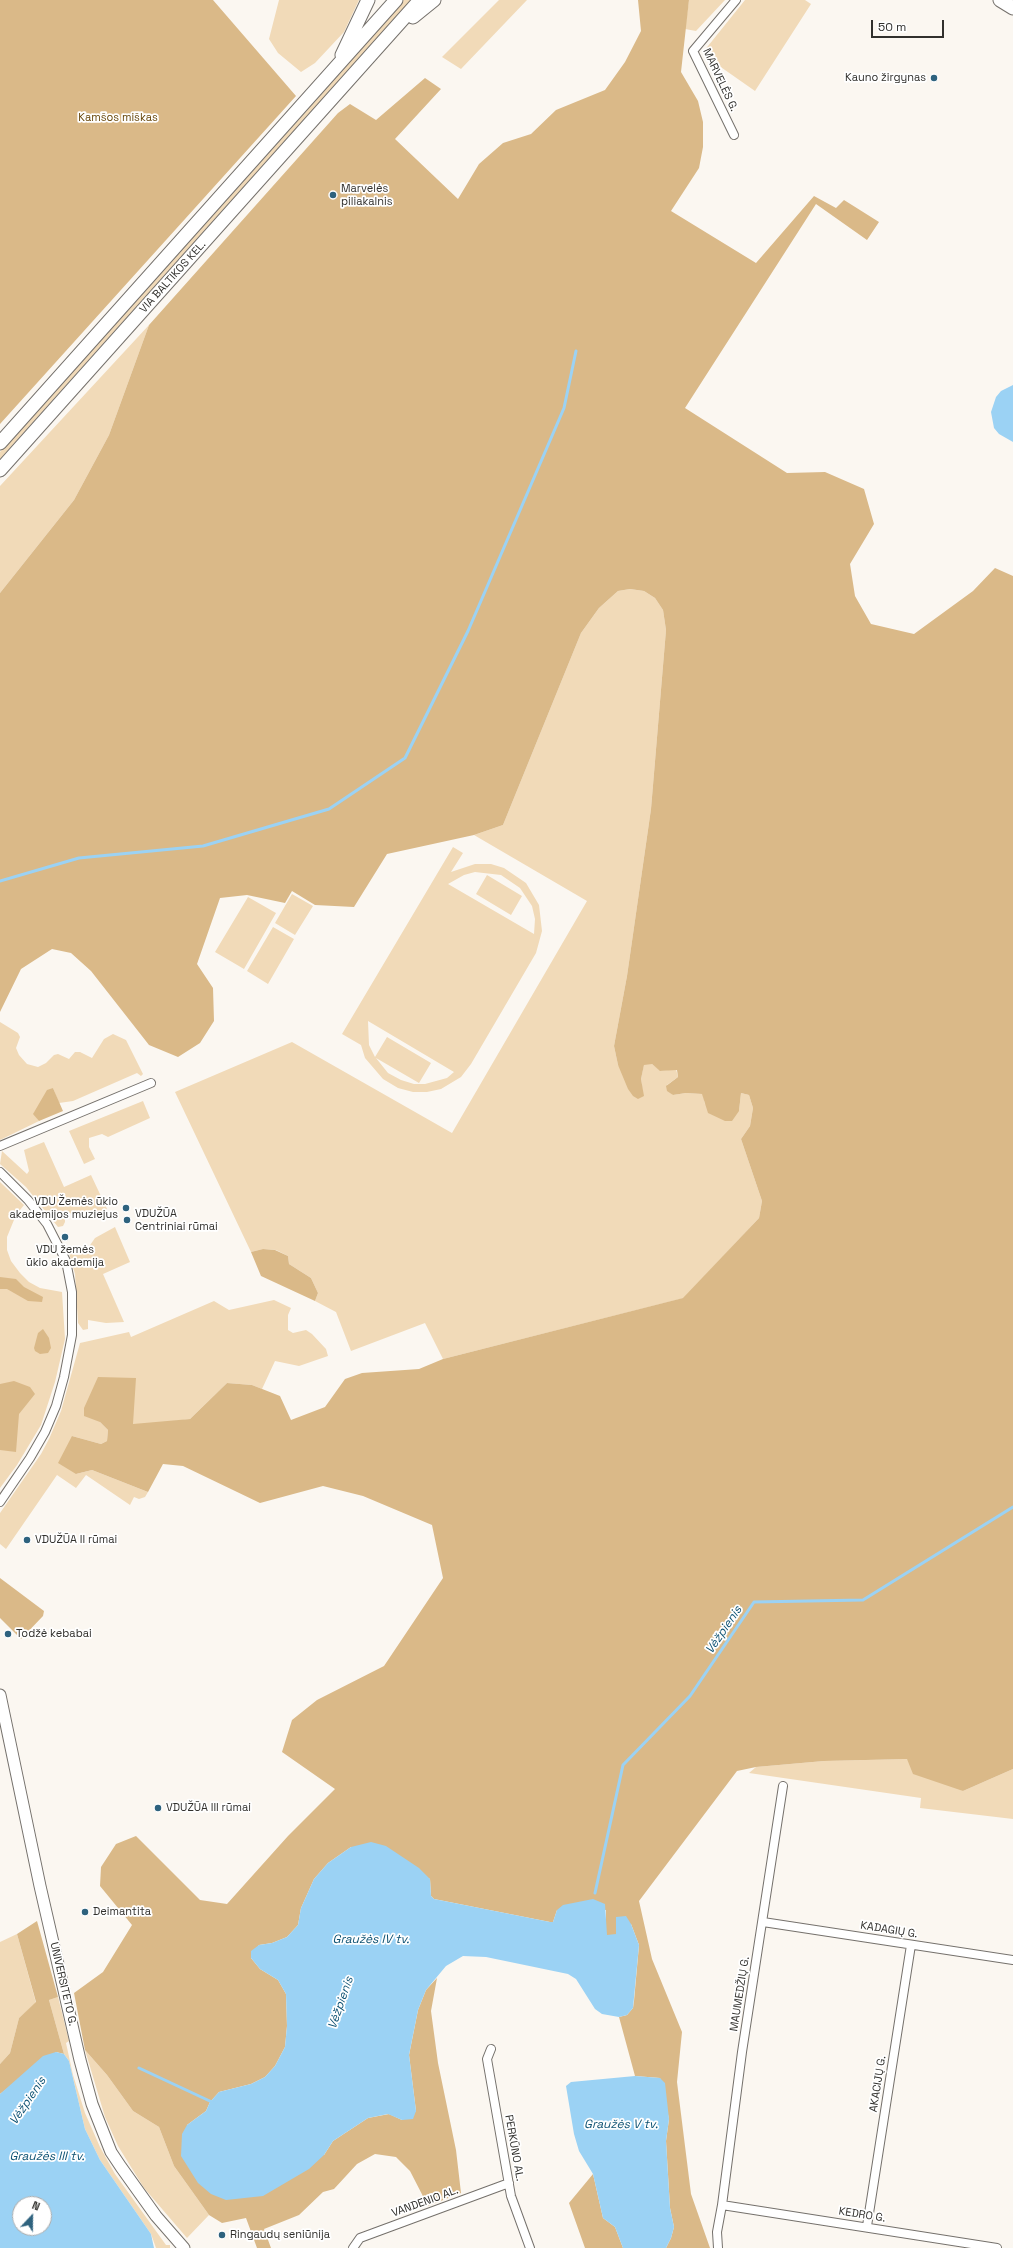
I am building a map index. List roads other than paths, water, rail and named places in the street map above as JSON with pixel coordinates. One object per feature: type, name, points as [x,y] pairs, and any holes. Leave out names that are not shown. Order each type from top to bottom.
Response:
[{"type":"main road","points":[[332,72],[368,0]]},
{"type":"main road","name":"VIA BALTIKOS KEL.","points":[[0,444],[396,0]]},
{"type":"main road","points":[[387,39],[420,0]]},
{"type":"main road","points":[[387,39],[434,0]]},
{"type":"main road","points":[[1000,0],[1013,8]]},
{"type":"main road","name":"VIA BALTIKOS KEL.","points":[[0,470],[387,39]]},
{"type":"main road","name":"UNIVERSITETO G.","points":[[0,1695],[45,1908],[80,2060],[92,2104],[111,2152],[152,2211],[183,2248]]},
{"type":"street","name":"MARVELĖS G.","points":[[734,135],[692,51],[736,0]]},
{"type":"street","points":[[0,1146],[151,1083]]},
{"type":"street","points":[[0,1172],[28,1200],[47,1224],[66,1261],[72,1298],[72,1335],[64,1377],[56,1406],[45,1432],[0,1502]]},
{"type":"street","name":"MAUMEDŽIŲ G.","points":[[718,2248],[717,2232],[722,2205],[742,2052],[763,1922],[782,1786]]},
{"type":"street","name":"KADAGIŲ G.","points":[[763,1922],[1013,1960]]},
{"type":"street","name":"AKACIJŲ G.","points":[[867,2226],[911,1945]]},
{"type":"street","name":"PERKŪNO AL.","points":[[491,2049],[488,2059],[511,2196],[530,2248]]},
{"type":"street","name":"VANDENIO AL.","points":[[353,2248],[360,2238],[509,2183]]},
{"type":"street","name":"KEDRO G.","points":[[722,2205],[867,2226],[998,2248]]},
{"type":"water","points":[[1013,385],[1013,442],[999,434],[994,428],[991,412],[996,397],[1001,391]]},
{"type":"water","name":"Graužės IV tv.","points":[[371,1842],[386,1846],[419,1868],[430,1879],[431,1896],[434,1899],[553,1922],[557,1910],[563,1905],[593,1899],[605,1904],[607,1935],[616,1934],[616,1917],[626,1916],[631,1924],[639,1945],[633,2008],[627,2015],[619,2017],[602,2014],[595,2009],[576,1979],[568,1974],[486,1957],[463,1956],[446,1966],[426,1990],[418,2010],[409,2055],[416,2111],[413,2119],[402,2120],[388,2114],[368,2118],[333,2141],[324,2155],[309,2169],[263,2196],[226,2200],[211,2194],[198,2183],[181,2156],[182,2134],[187,2125],[206,2111],[210,2102],[219,2092],[251,2084],[265,2077],[275,2066],[285,2047],[287,2026],[286,1994],[278,1980],[260,1969],[251,1958],[251,1951],[259,1945],[272,1943],[287,1937],[298,1925],[301,1908],[314,1879],[328,1863],[351,1847]]},
{"type":"water","name":"Graužės III tv.","points":[[56,2052],[64,2054],[69,2061],[85,2129],[100,2160],[151,2234],[154,2248],[0,2248],[0,2094],[43,2056]]},
{"type":"water","name":"Graužės V tv.","points":[[635,2076],[660,2078],[665,2083],[669,2119],[666,2141],[670,2208],[674,2227],[666,2248],[623,2248],[615,2227],[603,2218],[593,2174],[579,2151],[574,2134],[566,2086],[571,2082]]},
{"type":"waterway","points":[[0,881],[79,858],[203,846],[329,809],[405,758],[468,631],[564,408],[576,351]]},
{"type":"waterway","name":"Vėžpienis","points":[[595,1893],[623,1765],[690,1696],[754,1602],[863,1600],[1013,1507]]},
{"type":"waterway","name":"Vėžpienis","points":[[139,2068],[214,2103]]},
{"type":"place","name":"Kauno žirgynas","points":[[934,78]]},
{"type":"place","name":"Marvelės piliakalnis","points":[[333,195]]},
{"type":"place","name":"VDU Žemės ūkio akademijos muziejus","points":[[126,1208]]},
{"type":"place","name":"VDUŽŪA Centriniai rūmai","points":[[127,1220]]},
{"type":"place","name":"VDU žemės ūkio akademija","points":[[65,1237]]},
{"type":"place","name":"VDUŽŪA II rūmai","points":[[27,1540]]},
{"type":"place","name":"Todžė kebabai","points":[[8,1634]]},
{"type":"place","name":"VDUŽŪA III rūmai","points":[[158,1808]]},
{"type":"place","name":"Deimantita","points":[[85,1912]]},
{"type":"place","name":"Ringaudų seniūnija","points":[[222,2235]]},
{"type":"park label","name":"Kamšos miškas","points":[[118,118]]}]
